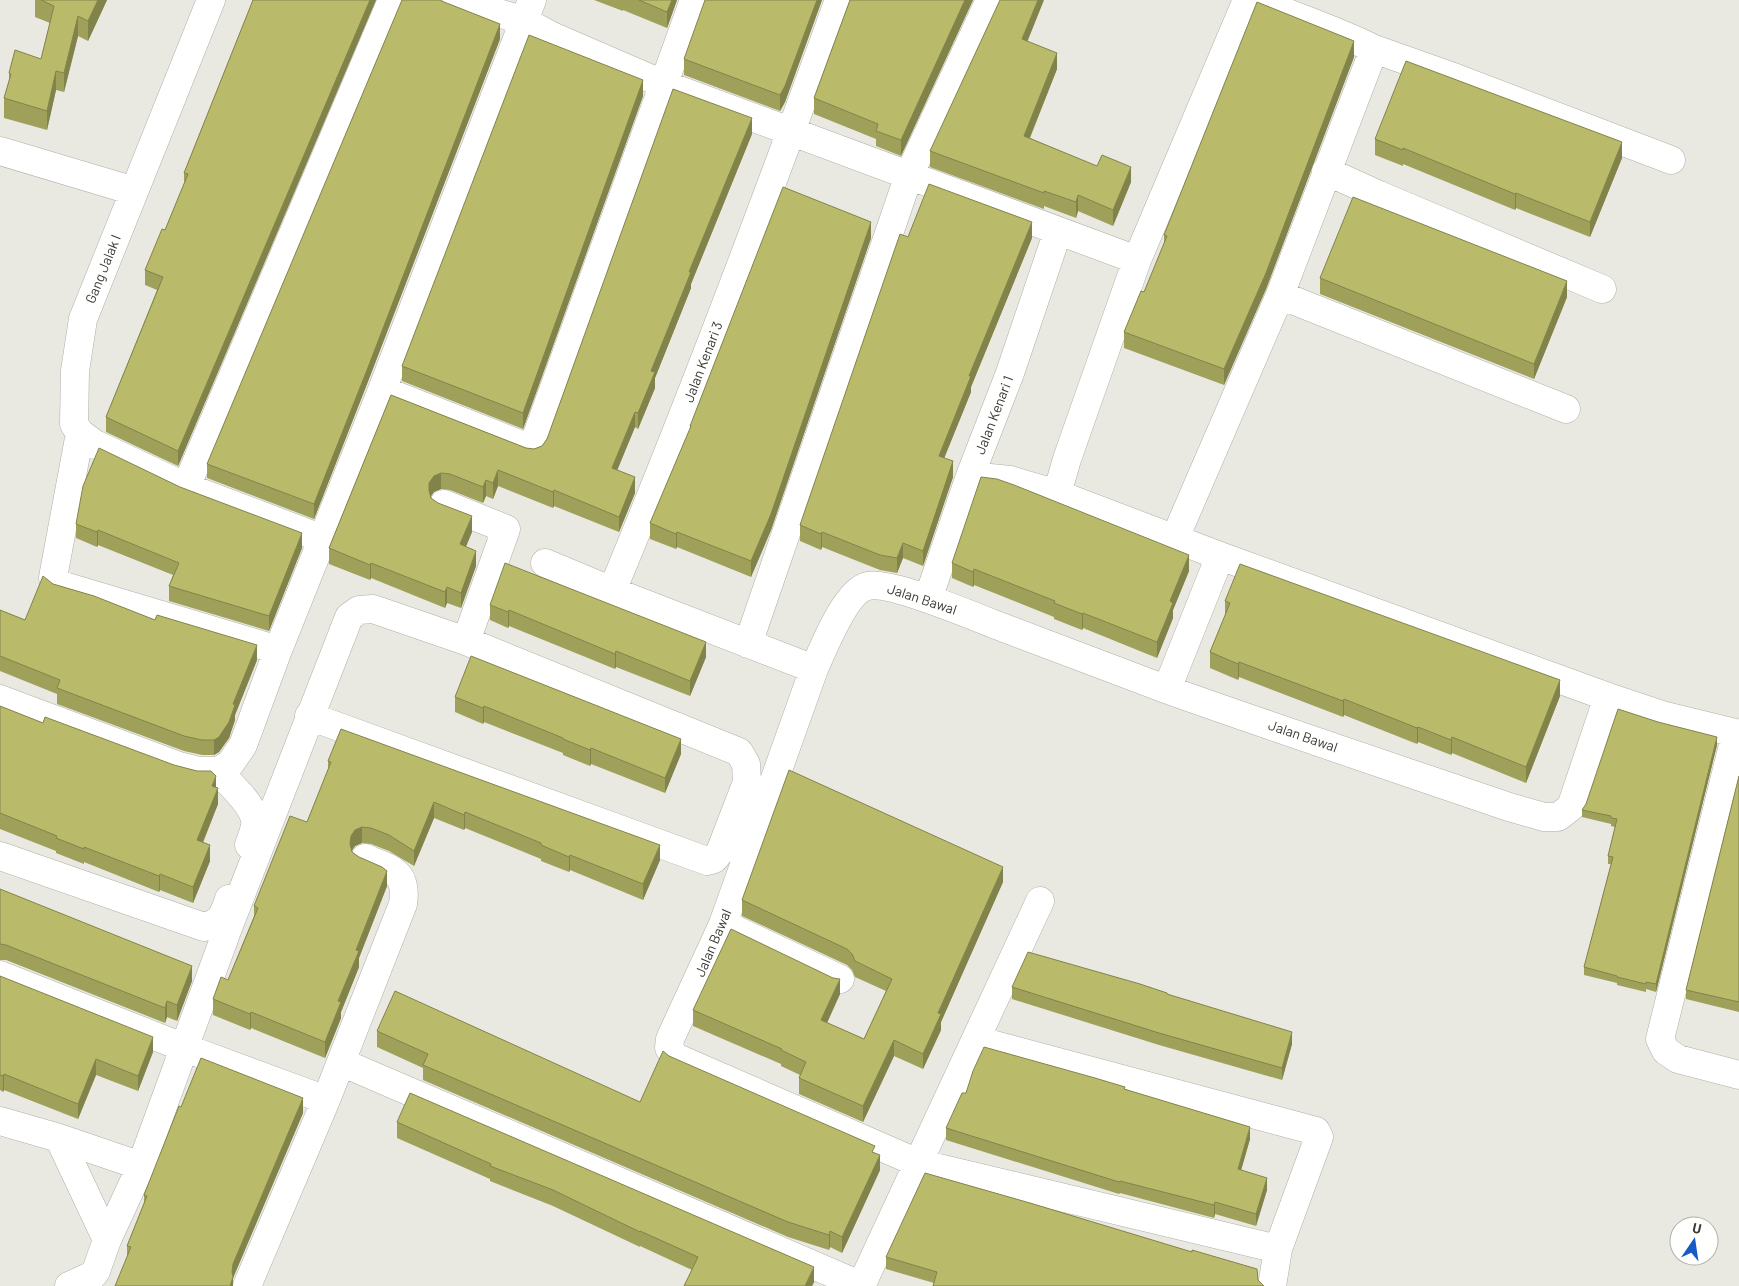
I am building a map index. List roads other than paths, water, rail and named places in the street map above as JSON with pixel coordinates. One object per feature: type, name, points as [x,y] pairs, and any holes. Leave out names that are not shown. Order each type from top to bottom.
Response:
[{"type":"street","name":"Gang Jalak I","points":[[80,433],[74,424],[75,371],[83,319],[211,0]]},
{"type":"street","points":[[186,487],[392,0]]},
{"type":"street","points":[[457,0],[528,10],[552,36],[663,84],[1137,260]]},
{"type":"street","points":[[382,390],[532,449],[694,0]]},
{"type":"street","name":"Jalan Kenari 3","points":[[612,591],[682,418],[792,131],[839,0]]},
{"type":"street","points":[[748,644],[909,176],[990,0]]},
{"type":"street","points":[[1057,494],[1067,459],[1137,260],[1247,0]]},
{"type":"street","points":[[1256,0],[1292,16],[1345,35],[1374,49],[1456,78],[1671,160]]},
{"type":"street","points":[[0,699],[179,766],[200,771],[218,771],[230,764],[242,745],[382,390],[528,10]]},
{"type":"street","points":[[1175,538],[1280,295],[1374,49]]},
{"type":"street","points":[[0,151],[134,191]]},
{"type":"street","points":[[1326,171],[1378,195],[1602,289]]},
{"type":"street","name":"Jalan Kenari 1","points":[[928,599],[970,476],[1010,373],[1058,231]]},
{"type":"street","points":[[1280,295],[1566,409]]},
{"type":"street","points":[[278,650],[57,584],[53,578],[80,433],[94,444],[186,487],[323,539]]},
{"type":"street","points":[[970,476],[1010,480],[1057,494],[1220,556],[1608,697],[1662,715],[1738,734],[1660,1039],[1666,1051],[1678,1059],[1739,1075]]},
{"type":"street","points":[[444,504],[506,530],[466,641]]},
{"type":"street","points":[[1167,689],[1220,556]]},
{"type":"street","points":[[545,563],[814,669]]},
{"type":"street","name":"Jalan Bawal","points":[[918,1163],[675,1057],[669,1048],[670,1039],[723,924],[814,669],[838,617],[860,588],[870,585],[887,587],[928,599],[1167,689],[1509,807],[1544,817],[1558,817],[1571,807],[1608,697]]},
{"type":"street","points":[[69,1286],[93,1276],[99,1265],[107,1240],[141,1166],[228,928],[309,716],[349,617],[359,610],[372,609],[466,641],[739,752],[746,764],[747,782],[720,852],[714,859],[707,861],[309,716]]},
{"type":"street","points":[[0,856],[204,927],[215,924],[223,917],[255,825],[255,814],[250,806],[218,771]]},
{"type":"street","points":[[247,1286],[326,1100],[403,904],[405,890],[403,881],[394,871],[365,858]]},
{"type":"street","points":[[341,1062],[861,1286],[1040,901]]},
{"type":"street","points":[[723,924],[840,979]]},
{"type":"street","points":[[0,975],[185,1048],[326,1100]]},
{"type":"street","points":[[976,1040],[1316,1131],[1318,1138],[1278,1249],[1272,1286]]},
{"type":"street","points":[[0,1121],[59,1138],[141,1166]]},
{"type":"street","points":[[59,1138],[107,1240]]},
{"type":"street","points":[[918,1163],[1278,1249]]}]
